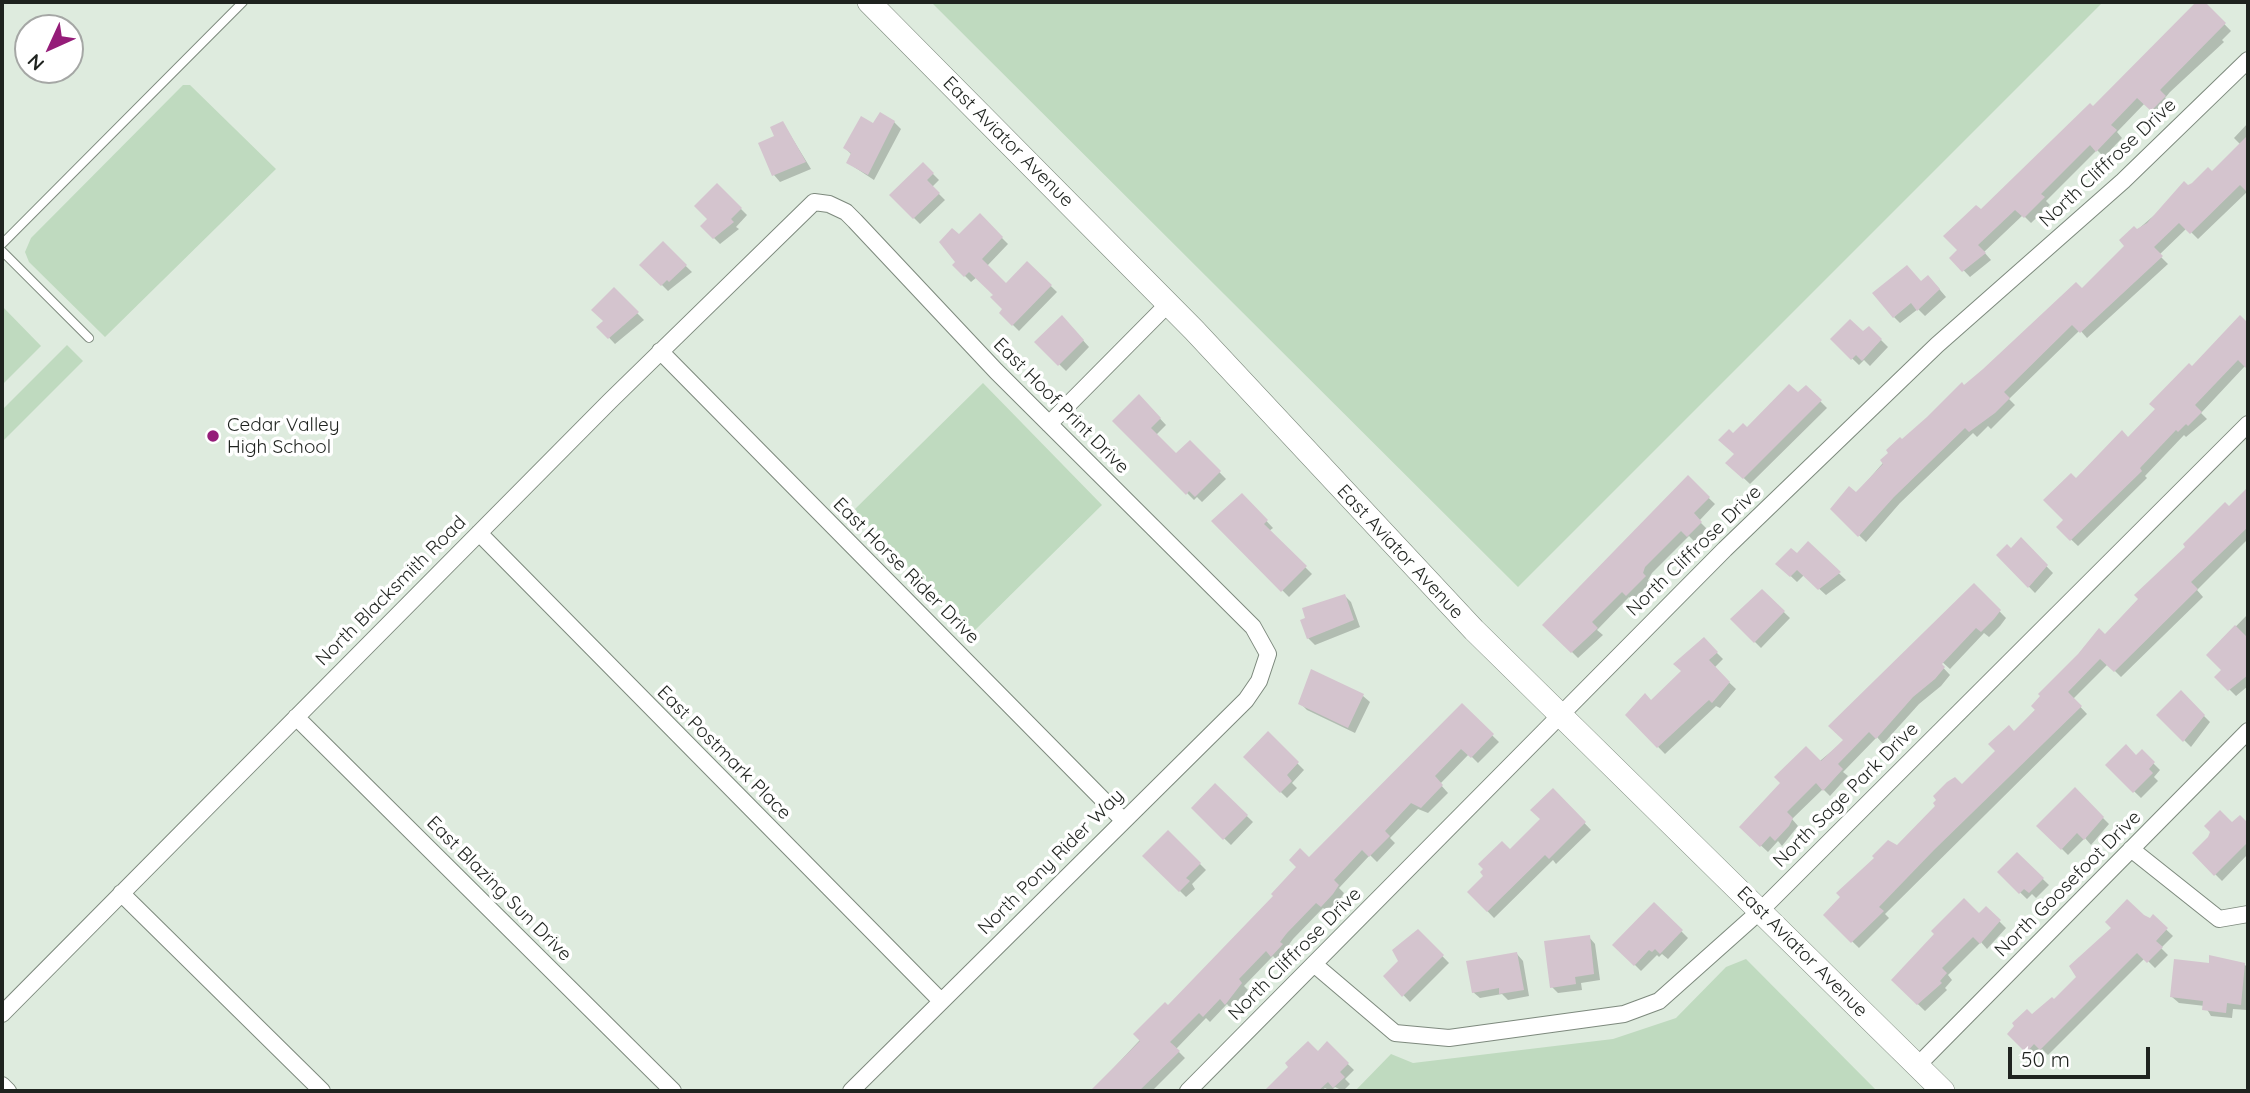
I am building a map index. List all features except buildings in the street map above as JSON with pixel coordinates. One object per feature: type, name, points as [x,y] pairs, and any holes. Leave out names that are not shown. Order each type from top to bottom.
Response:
[{"type":"street","name":"East Aviator Avenue","points":[[869,2],[1168,304],[1410,565],[1943,1091]]},
{"type":"street","name":"North Cliffrose Drive","points":[[1188,1091],[1315,965],[1559,713],[1937,345],[2123,181],[2248,60]]},
{"type":"street","name":"North Blacksmith Road","points":[[2,1014],[660,351],[814,202]]},
{"type":"street","name":"East Hoof Print Drive","points":[[814,202],[829,204],[846,212],[1049,424],[1253,627],[1268,654]]},
{"type":"street","points":[[1049,424],[1168,304]]},
{"type":"street","name":"East Horse Rider Drive","points":[[660,351],[1123,820]]},
{"type":"street","name":"North Sage Park Drive","points":[[1315,965],[1395,1033],[1449,1038],[1624,1014],[1659,1001],[1760,911],[2248,424]]},
{"type":"street","name":"East Postmark Place","points":[[479,533],[941,1001]]},
{"type":"street","name":"North Pony Rider Way","points":[[851,1091],[1246,700],[1259,681],[1268,654]]},
{"type":"street","name":"East Blazing Sun Drive","points":[[296,717],[673,1091]]},
{"type":"street","name":"North Goosefoot Drive","points":[[1917,1066],[2248,731]]},
{"type":"street","points":[[2131,849],[2219,919],[2248,914]]},
{"type":"street","points":[[121,893],[322,1091]]},
{"type":"street","points":[[2,1085],[8,1091]]},
{"type":"lane","points":[[2,244],[243,2]]},
{"type":"lane","points":[[2,251],[89,338]]},
{"type":"green space","points":[[931,2],[2103,2],[1518,587]]},
{"type":"green space","points":[[183,85],[190,85],[276,169],[105,337],[29,262],[25,252],[31,238]]},
{"type":"green space","points":[[2,306],[41,346],[2,385]]},
{"type":"green space","points":[[67,345],[83,361],[2,442],[2,410]]},
{"type":"green space","points":[[983,383],[1102,505],[973,632],[853,511]]},
{"type":"green space","points":[[1746,959],[1877,1091],[1355,1091],[1391,1054],[1413,1063],[1613,1039],[1676,1018],[1726,967]]},
{"type":"place","name":"Cedar Valley High School","points":[[213,436]]}]
